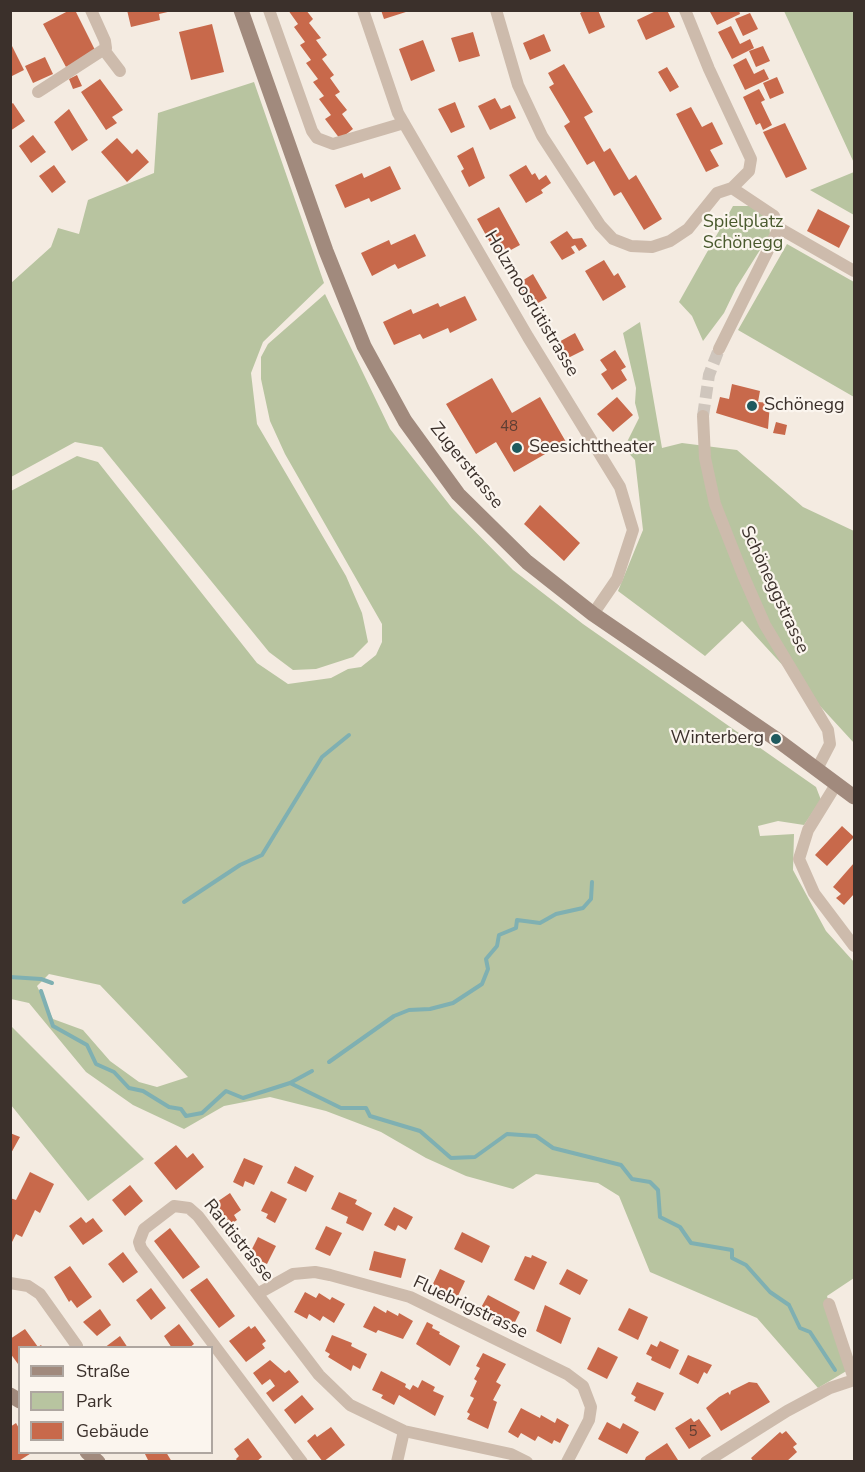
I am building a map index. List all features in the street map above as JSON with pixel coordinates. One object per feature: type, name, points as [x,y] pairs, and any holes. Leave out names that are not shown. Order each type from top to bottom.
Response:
[{"type":"main road","name":"Zugerstrasse","points":[[241,10],[334,272],[364,346],[405,421],[458,494],[527,562],[593,614],[855,796]]},
{"type":"street","points":[[91,10],[105,41],[104,50],[120,71]]},
{"type":"street","points":[[268,10],[312,131],[317,138],[333,144],[404,123]]},
{"type":"street","name":"Holzmoosrütistrasse","points":[[363,10],[404,123],[528,337],[620,487],[633,530],[617,579],[593,614]]},
{"type":"street","points":[[496,10],[518,85],[542,135],[600,225],[614,239],[631,246],[652,247],[670,241],[688,229],[717,194],[732,188],[749,171],[751,159],[685,10]]},
{"type":"street","points":[[38,92],[104,50]]},
{"type":"street","points":[[732,188],[774,216],[779,228],[855,271]]},
{"type":"street","points":[[719,349],[779,228]]},
{"type":"street","name":"Schöneggstrasse","points":[[703,416],[705,458],[715,504],[743,575],[765,625],[828,730],[830,744],[817,769]]},
{"type":"street","points":[[837,783],[825,806],[808,830],[799,851],[801,869],[830,917],[855,946]]},
{"type":"street","name":"Rautistrasse","points":[[302,1461],[141,1248],[139,1242],[144,1229],[174,1206],[189,1208],[207,1226],[334,1391],[368,1416],[404,1431],[512,1454],[527,1461]]},
{"type":"street","name":"Fluebrigstrasse","points":[[258,1293],[293,1274],[315,1272],[330,1275],[410,1297],[567,1374],[583,1386],[591,1407],[589,1420],[567,1461]]},
{"type":"street","points":[[10,1283],[28,1286],[40,1294],[77,1346]]},
{"type":"street","points":[[706,1461],[787,1411],[830,1388],[855,1380],[829,1304]]},
{"type":"street","points":[[397,1461],[404,1431]]},
{"type":"green space","points":[[784,11],[854,11],[854,163]]},
{"type":"green space","points":[[254,82],[324,283],[263,342],[251,373],[257,424],[346,576],[362,613],[368,642],[353,657],[316,669],[293,670],[269,652],[102,447],[75,442],[11,477],[11,283],[51,247],[58,228],[79,234],[88,200],[154,173],[158,113]]},
{"type":"green space","points":[[854,172],[854,215],[810,190]]},
{"type":"green space","name":"Spielplatz Schönegg","points":[[733,206],[754,206],[769,222],[770,234],[736,288],[724,313],[703,341],[692,316],[679,302]]},
{"type":"green space","points":[[787,244],[854,282],[854,397],[738,330]]},
{"type":"green space","points":[[325,294],[390,429],[452,508],[513,570],[583,624],[816,787],[821,800],[804,825],[778,821],[758,826],[760,836],[794,834],[793,870],[826,931],[854,962],[854,1278],[827,1296],[848,1370],[818,1388],[757,1318],[650,1272],[619,1196],[598,1183],[536,1174],[513,1189],[466,1176],[426,1158],[381,1132],[326,1111],[270,1097],[224,1106],[184,1129],[133,1105],[86,1072],[29,1003],[11,999],[11,491],[77,456],[98,462],[257,663],[288,684],[331,678],[348,669],[361,667],[376,655],[382,642],[382,624],[285,454],[270,421],[261,379],[261,357],[268,344]],"holes":[[[49,974],[100,985],[188,1077],[157,1087],[139,1082],[110,1061],[83,1030],[53,1019],[37,986]]]},
{"type":"green space","points":[[640,322],[662,448],[682,443],[737,450],[803,507],[854,531],[854,743],[742,621],[705,656],[618,591],[643,530],[635,460],[624,448],[639,418],[635,403],[636,388],[623,333]]},
{"type":"green space","points":[[10,1025],[144,1159],[88,1201],[11,1105]]},
{"type":"building","points":[[70,10],[75,10],[96,52],[66,67],[43,24]]},
{"type":"building","points":[[127,10],[172,11],[159,14],[160,20],[131,27]]},
{"type":"building","points":[[288,10],[306,10],[313,19],[309,23],[321,38],[316,40],[327,55],[322,59],[334,75],[330,78],[340,92],[335,95],[347,110],[342,114],[353,129],[340,139],[325,119],[331,115],[319,99],[324,96],[313,82],[318,79],[306,63],[311,60],[300,45],[305,42],[294,27],[298,24]]},
{"type":"building","points":[[381,10],[409,10],[409,11],[384,19]]},
{"type":"building","points":[[585,10],[598,10],[605,27],[589,34],[580,13]]},
{"type":"building","points":[[658,10],[667,10],[675,27],[646,40],[637,20]]},
{"type":"building","points":[[709,10],[739,10],[740,14],[717,25]]},
{"type":"building","points":[[750,13],[758,29],[743,36],[735,19]]},
{"type":"building","points":[[212,24],[224,72],[191,80],[179,32]]},
{"type":"building","points":[[731,26],[740,44],[750,39],[754,48],[732,59],[718,32]]},
{"type":"building","points":[[473,32],[480,56],[459,62],[451,38]]},
{"type":"building","points":[[544,34],[551,51],[530,60],[523,43]]},
{"type":"building","points":[[423,40],[435,71],[411,81],[399,49]]},
{"type":"building","points":[[10,42],[24,70],[10,77]]},
{"type":"building","points":[[763,46],[770,61],[756,67],[749,51]]},
{"type":"building","points":[[45,57],[53,74],[33,83],[25,66]]},
{"type":"building","points":[[746,58],[754,74],[764,69],[769,79],[745,90],[733,65]]},
{"type":"building","points":[[564,64],[593,112],[584,117],[604,152],[610,148],[629,180],[636,175],[662,219],[644,230],[621,192],[614,196],[594,161],[587,165],[564,126],[570,122],[549,87],[554,84],[548,73]]},
{"type":"building","points":[[667,67],[679,87],[670,92],[658,72]]},
{"type":"building","points":[[77,75],[82,86],[73,89],[69,79]]},
{"type":"building","points":[[777,77],[784,93],[770,99],[763,83]]},
{"type":"building","points":[[100,79],[123,110],[112,117],[117,123],[106,130],[81,92]]},
{"type":"building","points":[[759,89],[765,100],[761,102],[772,125],[763,130],[760,123],[756,125],[743,97]]},
{"type":"building","points":[[495,98],[501,109],[510,105],[516,118],[490,130],[478,106]]},
{"type":"building","points":[[455,102],[465,127],[451,133],[438,109]]},
{"type":"building","points":[[13,103],[25,121],[10,131],[10,105]]},
{"type":"building","points":[[691,107],[702,127],[712,122],[723,144],[710,150],[719,166],[706,172],[676,114]]},
{"type":"building","points":[[69,109],[88,140],[72,151],[54,122]]},
{"type":"building","points":[[785,123],[807,169],[786,178],[763,132]]},
{"type":"building","points":[[33,135],[46,152],[31,163],[19,146]]},
{"type":"building","points":[[117,138],[132,154],[137,149],[149,162],[127,182],[101,152]]},
{"type":"building","points":[[473,147],[485,178],[469,187],[461,171],[464,169],[457,156]]},
{"type":"building","points":[[54,165],[66,182],[52,193],[39,176]]},
{"type":"building","points":[[526,165],[532,175],[535,173],[539,180],[546,175],[551,183],[541,190],[543,193],[526,203],[509,175]]},
{"type":"building","points":[[390,166],[401,189],[371,202],[369,198],[345,208],[335,185],[362,173],[364,178]]},
{"type":"building","points":[[499,207],[520,245],[498,257],[477,219]]},
{"type":"building","points":[[818,209],[850,226],[839,248],[807,231]]},
{"type":"building","points":[[567,231],[573,239],[582,238],[587,246],[579,251],[575,245],[571,247],[575,253],[562,260],[550,242]]},
{"type":"building","points":[[415,234],[426,256],[398,269],[395,264],[372,276],[361,253],[389,240],[391,245]]},
{"type":"building","points":[[604,260],[614,276],[618,273],[626,287],[603,301],[585,271]]},
{"type":"building","points":[[533,274],[547,298],[531,307],[517,284]]},
{"type":"building","points":[[465,296],[477,320],[450,333],[448,328],[423,339],[420,334],[394,345],[383,322],[411,309],[413,314],[438,303],[440,307]]},
{"type":"building","points":[[575,333],[584,350],[566,359],[557,343]]},
{"type":"building","points":[[615,350],[626,367],[621,370],[627,380],[612,390],[601,374],[607,370],[600,360]]},
{"type":"building","points":[[492,378],[512,413],[540,397],[566,442],[514,472],[496,442],[476,454],[446,404]]},
{"type":"building","points":[[732,384],[760,391],[758,402],[770,403],[768,429],[716,413],[720,397],[729,399]]},
{"type":"building","points":[[617,397],[633,415],[613,432],[597,414]]},
{"type":"building","points":[[776,422],[787,425],[785,435],[773,433]]},
{"type":"building","points":[[540,505],[580,543],[564,561],[524,524]]},
{"type":"building","points":[[842,826],[854,837],[827,866],[815,855]]},
{"type":"building","points":[[854,863],[854,894],[844,905],[836,898],[841,894],[833,887]]},
{"type":"building","points":[[10,1133],[20,1137],[10,1155]]},
{"type":"building","points":[[176,1145],[187,1158],[193,1153],[204,1167],[176,1190],[154,1163]]},
{"type":"building","points":[[244,1158],[263,1166],[254,1185],[245,1181],[243,1187],[233,1182]]},
{"type":"building","points":[[295,1166],[314,1176],[306,1192],[287,1183]]},
{"type":"building","points":[[30,1172],[54,1184],[40,1213],[35,1210],[22,1237],[16,1234],[10,1246],[10,1198],[16,1200]]},
{"type":"building","points":[[130,1185],[143,1201],[125,1216],[112,1200]]},
{"type":"building","points":[[271,1191],[287,1199],[275,1223],[266,1218],[268,1214],[261,1211]]},
{"type":"building","points":[[339,1192],[357,1200],[355,1204],[372,1213],[363,1231],[346,1223],[348,1217],[331,1209]]},
{"type":"building","points":[[230,1193],[241,1210],[234,1215],[237,1220],[227,1227],[211,1206]]},
{"type":"building","points":[[394,1207],[413,1217],[406,1230],[398,1225],[395,1231],[384,1225]]},
{"type":"building","points":[[81,1217],[86,1223],[93,1218],[103,1231],[83,1245],[69,1226]]},
{"type":"building","points":[[326,1226],[342,1233],[330,1256],[315,1249]]},
{"type":"building","points":[[170,1228],[200,1267],[183,1279],[154,1241]]},
{"type":"building","points":[[462,1232],[490,1246],[482,1263],[454,1249]]},
{"type":"building","points":[[258,1237],[276,1246],[267,1264],[249,1255]]},
{"type":"building","points":[[374,1251],[406,1259],[401,1278],[369,1270]]},
{"type":"building","points":[[123,1252],[138,1272],[123,1283],[108,1264]]},
{"type":"building","points":[[532,1255],[547,1262],[534,1290],[514,1280],[525,1256],[531,1258]]},
{"type":"building","points":[[70,1266],[92,1297],[77,1308],[71,1300],[69,1302],[54,1277]]},
{"type":"building","points":[[440,1269],[465,1281],[456,1300],[431,1288]]},
{"type":"building","points":[[567,1269],[588,1280],[580,1295],[559,1284]]},
{"type":"building","points":[[207,1278],[235,1316],[219,1328],[190,1290]]},
{"type":"building","points":[[151,1288],[166,1308],[151,1320],[136,1300]]},
{"type":"building","points":[[305,1292],[316,1298],[319,1293],[330,1300],[332,1297],[345,1304],[334,1323],[323,1316],[320,1321],[309,1314],[307,1319],[294,1312]]},
{"type":"building","points":[[488,1295],[520,1312],[511,1330],[478,1313]]},
{"type":"building","points":[[545,1305],[571,1318],[561,1344],[536,1331]]},
{"type":"building","points":[[374,1306],[386,1313],[387,1310],[398,1316],[399,1313],[413,1321],[403,1339],[378,1330],[376,1333],[363,1327]]},
{"type":"building","points":[[629,1308],[648,1317],[638,1340],[618,1330]]},
{"type":"building","points":[[100,1309],[111,1325],[97,1336],[83,1322]]},
{"type":"building","points":[[427,1322],[440,1332],[439,1334],[460,1346],[450,1366],[416,1344]]},
{"type":"building","points":[[179,1324],[194,1344],[171,1346],[164,1336]]},
{"type":"building","points":[[249,1326],[251,1329],[255,1326],[266,1341],[262,1344],[265,1348],[246,1362],[229,1341]]},
{"type":"building","points":[[25,1329],[37,1346],[18,1346],[18,1364],[10,1353],[10,1339]]},
{"type":"building","points":[[332,1335],[352,1343],[351,1346],[367,1354],[360,1369],[353,1365],[351,1371],[328,1357],[330,1354],[325,1351]]},
{"type":"building","points":[[120,1336],[127,1346],[107,1346]]},
{"type":"building","points":[[660,1341],[679,1350],[670,1369],[651,1360],[652,1357],[646,1354],[651,1344],[657,1347]]},
{"type":"building","points":[[598,1347],[618,1357],[607,1379],[587,1369]]},
{"type":"building","points":[[483,1353],[506,1364],[496,1382],[501,1385],[493,1400],[497,1402],[488,1429],[467,1419],[470,1414],[467,1412],[474,1398],[470,1396],[477,1381],[474,1379],[480,1368],[476,1366]]},
{"type":"building","points":[[688,1355],[712,1365],[707,1374],[704,1372],[698,1384],[679,1374]]},
{"type":"building","points":[[270,1360],[285,1373],[289,1370],[299,1382],[273,1402],[266,1393],[275,1386],[270,1379],[262,1385],[253,1373]]},
{"type":"building","points":[[381,1371],[406,1384],[405,1387],[410,1390],[413,1385],[418,1388],[422,1380],[435,1387],[433,1391],[444,1396],[435,1416],[399,1395],[394,1405],[381,1398],[383,1395],[372,1390]]},
{"type":"building","points":[[637,1382],[664,1393],[655,1411],[634,1401],[636,1397],[631,1394]]},
{"type":"building","points":[[749,1382],[757,1383],[770,1402],[721,1431],[706,1408],[719,1397],[728,1392],[730,1395],[731,1391]]},
{"type":"building","points":[[302,1395],[314,1409],[295,1424],[284,1410]]},
{"type":"building","points":[[521,1408],[540,1418],[541,1415],[555,1423],[557,1418],[569,1425],[560,1443],[554,1440],[552,1444],[538,1436],[535,1441],[521,1433],[518,1438],[508,1432]]},
{"type":"building","points":[[691,1418],[694,1422],[699,1419],[711,1436],[689,1449],[675,1428]]},
{"type":"building","points":[[607,1422],[620,1429],[623,1423],[639,1432],[627,1454],[598,1439]]},
{"type":"building","points":[[16,1423],[18,1426],[18,1454],[30,1454],[17,1462],[10,1462],[10,1427]]},
{"type":"building","points":[[331,1427],[345,1445],[323,1462],[307,1441],[315,1434],[317,1437]]},
{"type":"building","points":[[786,1431],[797,1444],[793,1447],[797,1452],[786,1462],[754,1462],[751,1458],[780,1432],[782,1434]]},
{"type":"building","points":[[248,1438],[262,1457],[256,1462],[238,1462],[236,1459],[239,1456],[234,1449]]},
{"type":"building","points":[[667,1443],[678,1460],[644,1462],[646,1457]]},
{"type":"building","points":[[145,1454],[167,1454],[172,1462],[149,1462]]},
{"type":"waterway","points":[[184,902],[240,865],[262,855],[322,757],[349,735]]},
{"type":"waterway","points":[[329,1062],[394,1016],[409,1010],[430,1009],[453,1003],[482,984],[488,969],[486,959],[497,946],[499,935],[516,928],[517,920],[540,923],[556,914],[583,908],[591,899],[592,882]]},
{"type":"waterway","points":[[10,977],[41,979],[52,983]]},
{"type":"waterway","points":[[41,991],[53,1026],[87,1045],[96,1064],[114,1072],[129,1088],[143,1091],[169,1107],[181,1109],[186,1116],[202,1113],[226,1091],[243,1098],[290,1083],[312,1071]]},
{"type":"waterway","points":[[290,1083],[341,1108],[366,1108],[370,1116],[420,1131],[451,1158],[475,1157],[507,1134],[536,1136],[553,1148],[621,1165],[632,1179],[650,1182],[658,1190],[660,1217],[680,1227],[691,1243],[732,1250],[732,1258],[746,1265],[770,1292],[789,1305],[800,1328],[810,1332],[835,1370]]},
{"type":"tunnel","points":[[703,416],[709,375],[719,349]]},
{"type":"place","name":"Schönegg","points":[[752,406]]},
{"type":"place","name":"Seesichttheater","points":[[517,448]]},
{"type":"place","name":"Winterberg","points":[[776,739]]}]
